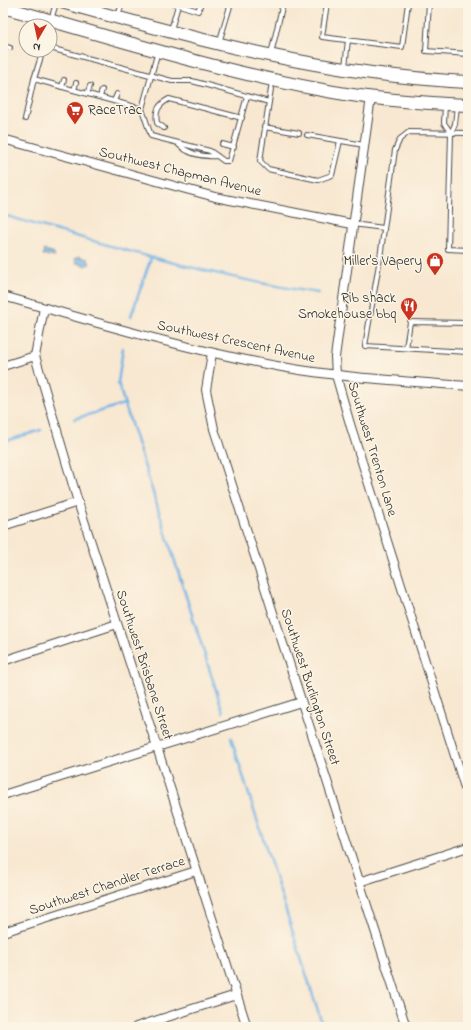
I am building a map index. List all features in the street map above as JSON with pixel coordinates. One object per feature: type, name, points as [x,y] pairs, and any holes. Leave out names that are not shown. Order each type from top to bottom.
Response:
[{"type":"main road","points":[[65,3],[170,32],[270,57],[345,70],[468,82]]},
{"type":"main road","points":[[3,7],[35,18]]},
{"type":"main road","points":[[58,25],[272,80],[370,97],[457,104]]},
{"type":"street","name":"Southwest Trenton Lane","points":[[370,97],[335,357],[336,375],[350,424],[468,797]]},
{"type":"street","name":"Southwest Chapman Avenue","points":[[3,139],[215,197],[352,224]]},
{"type":"street","name":"Southwest Crescent Avenue","points":[[3,296],[212,352],[282,367],[336,375],[468,386]]},
{"type":"street","name":"Southwest Brisbane Street","points":[[44,308],[35,356],[78,502],[158,746],[196,871],[247,1027]]},
{"type":"street","name":"Southwest Burlington Street","points":[[212,352],[206,390],[214,429],[406,1027]]},
{"type":"street","points":[[3,366],[35,356]]},
{"type":"street","points":[[3,526],[78,502]]},
{"type":"street","points":[[3,661],[117,624]]},
{"type":"street","points":[[3,796],[301,702]]},
{"type":"street","points":[[359,882],[468,847]]},
{"type":"street","name":"Southwest Chandler Terrace","points":[[3,932],[196,871]]},
{"type":"street","points":[[136,1027],[236,995]]},
{"type":"lane","points":[[52,18],[56,3]]},
{"type":"lane","points":[[118,18],[122,3]]},
{"type":"lane","points":[[172,3],[198,11],[201,3]]},
{"type":"lane","points":[[218,44],[231,3]]},
{"type":"lane","points":[[270,57],[284,3]]},
{"type":"lane","points":[[327,3],[322,36],[402,47],[408,3]]},
{"type":"lane","points":[[429,3],[426,51],[468,54]]},
{"type":"lane","points":[[170,32],[178,5]]},
{"type":"lane","points":[[345,70],[348,40]]},
{"type":"lane","points":[[3,46],[10,48]]},
{"type":"lane","points":[[58,51],[124,70],[172,81],[192,81],[269,102]]},
{"type":"lane","points":[[158,51],[142,109],[151,136],[179,145],[185,144],[210,151],[224,160],[229,161],[247,96]]},
{"type":"lane","points":[[24,119],[41,58]]},
{"type":"lane","points":[[34,79],[142,109]]},
{"type":"lane","points":[[62,87],[64,80]]},
{"type":"lane","points":[[272,80],[260,161],[268,169],[318,180],[332,175],[340,141]]},
{"type":"lane","points":[[74,90],[76,83]]},
{"type":"lane","points":[[87,94],[90,86]]},
{"type":"lane","points":[[100,97],[102,90]]},
{"type":"lane","points":[[114,101],[117,94]]},
{"type":"lane","points":[[164,128],[157,123],[156,114],[160,104],[169,100],[242,118]]},
{"type":"lane","points":[[450,133],[444,123],[457,104]]},
{"type":"lane","points":[[457,104],[455,124],[450,133],[448,249],[468,250]]},
{"type":"lane","points":[[264,127],[299,133]]},
{"type":"lane","points":[[468,133],[409,132],[400,139],[395,150],[365,346],[468,352]]},
{"type":"lane","points":[[307,135],[364,145]]},
{"type":"lane","points":[[222,144],[234,147]]},
{"type":"lane","points":[[352,224],[384,228]]},
{"type":"lane","points":[[406,348],[410,322],[468,323]]},
{"type":"water","points":[[44,250],[53,252],[55,257],[43,255]]},
{"type":"water","points":[[78,256],[88,259],[90,264],[86,266],[76,263],[75,259]]},
{"type":"waterway","points":[[3,215],[120,249],[199,269],[318,293]]},
{"type":"waterway","points":[[131,316],[151,258]]},
{"type":"waterway","points":[[123,348],[118,383],[223,712]]},
{"type":"waterway","points":[[74,419],[124,404]]},
{"type":"waterway","points":[[3,442],[41,430]]},
{"type":"waterway","points":[[231,738],[323,1027]]},
{"type":"place","name":"RaceTrac","points":[[75,125]]},
{"type":"place","name":"Miller's Vapery","points":[[435,276]]},
{"type":"place","name":"Rib shack Smokehouse bbq","points":[[409,321]]}]
